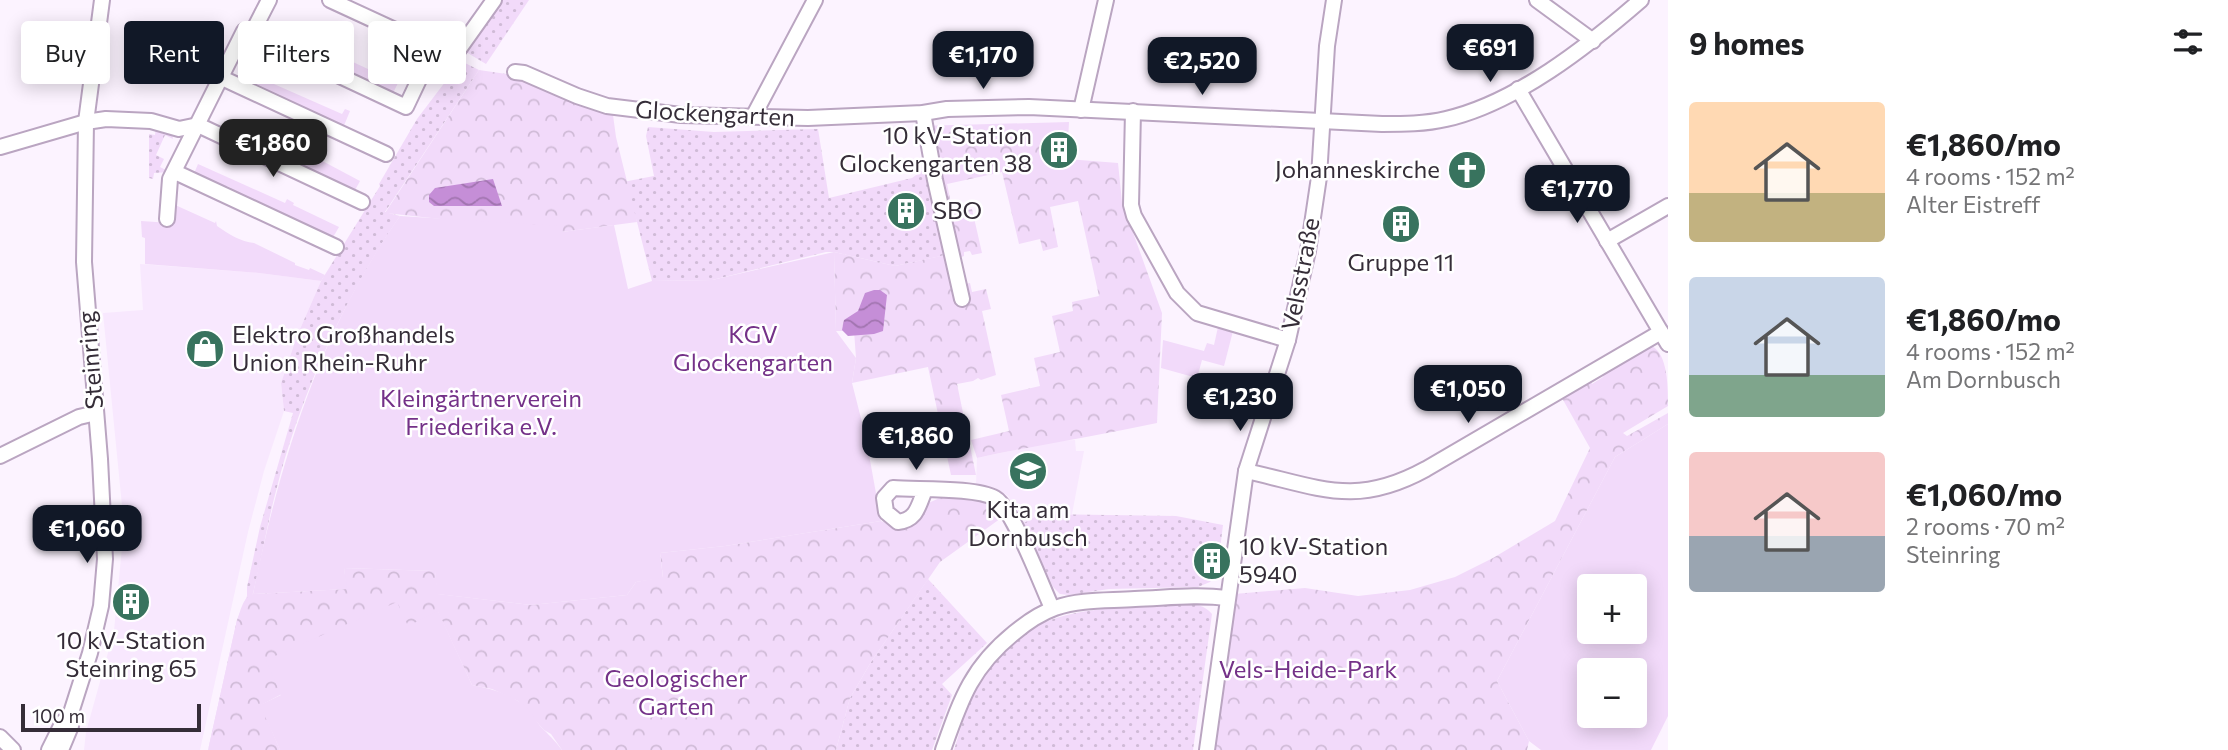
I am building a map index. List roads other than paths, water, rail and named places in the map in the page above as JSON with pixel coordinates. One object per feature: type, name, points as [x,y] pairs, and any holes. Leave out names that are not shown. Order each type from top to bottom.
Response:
[{"type":"street","name":"Steinring","points":[[61,750],[71,726],[70,716],[90,653],[105,559],[84,262],[86,122],[102,0]]},
{"type":"street","points":[[258,21],[269,0]]},
{"type":"street","points":[[330,0],[376,21]]},
{"type":"street","points":[[466,39],[494,0]]},
{"type":"street","points":[[754,116],[814,0]]},
{"type":"street","points":[[1082,110],[1106,0]]},
{"type":"street","name":"Velsstraße","points":[[1207,750],[1246,471],[1288,340],[1308,251],[1319,177],[1327,46],[1334,0]]},
{"type":"street","points":[[1537,0],[1593,41]]},
{"type":"street","name":"Glockengarten","points":[[515,72],[524,73],[576,96],[607,106],[681,115],[808,118],[923,113],[960,108],[1029,107],[1382,124],[1432,122],[1484,107],[1518,89],[1593,41],[1641,0]]},
{"type":"street","points":[[224,74],[238,44]]},
{"type":"street","points":[[224,79],[386,153]]},
{"type":"street","points":[[354,83],[406,107],[417,84]]},
{"type":"street","points":[[167,219],[170,179],[219,84]]},
{"type":"street","points":[[1246,471],[1326,491],[1385,488],[1426,470],[1665,338],[1518,89]]},
{"type":"street","points":[[1133,111],[1131,205],[1177,293],[1186,304],[1204,316],[1288,340]]},
{"type":"street","points":[[923,113],[923,124],[962,299]]},
{"type":"street","points":[[0,147],[86,122],[106,119],[151,121],[178,129],[198,125],[362,202]]},
{"type":"street","points":[[175,172],[336,247]]},
{"type":"street","points":[[1606,241],[1668,206]]},
{"type":"street","points":[[0,456],[79,417],[96,413]]},
{"type":"street","points":[[925,491],[980,493],[1003,503],[1052,608]]},
{"type":"street","points":[[943,750],[961,700],[976,670],[1000,644],[1052,608],[1087,602],[1199,596],[1227,598]]},
{"type":"street","name":"Steinring","points":[[49,750],[63,722],[70,716]]},
{"type":"street","points":[[0,737],[13,750]]},
{"type":"water","points":[[493,179],[502,206],[434,206],[429,202],[429,195],[435,188]]},
{"type":"water","points":[[880,290],[887,295],[883,331],[848,336],[842,330],[844,320],[858,311],[865,293]]},
{"type":"place","name":"10 kV-Station Glockengarten 38","points":[[1059,150]]},
{"type":"place","name":"Johanneskirche","points":[[1467,170]]},
{"type":"place","name":"SBO","points":[[906,211]]},
{"type":"place","name":"Gruppe 11","points":[[1401,224]]},
{"type":"place","name":"Elektro Großhandels Union Rhein-Ruhr","points":[[205,349]]},
{"type":"place","name":"Kita am Dornbusch","points":[[1028,471]]},
{"type":"place","name":"10 kV-Station 5940","points":[[1212,561]]},
{"type":"place","name":"10 kV-Station Steinring 65","points":[[131,602]]},
{"type":"park label","name":"KGV Glockengarten","points":[[753,349]]},
{"type":"park label","name":"Kleingärtnerverein Friederika e.V.","points":[[481,413]]},
{"type":"park label","name":"Vels-Heide-Park","points":[[1308,670]]},
{"type":"park label","name":"Geologischer Garten","points":[[676,693]]}]
